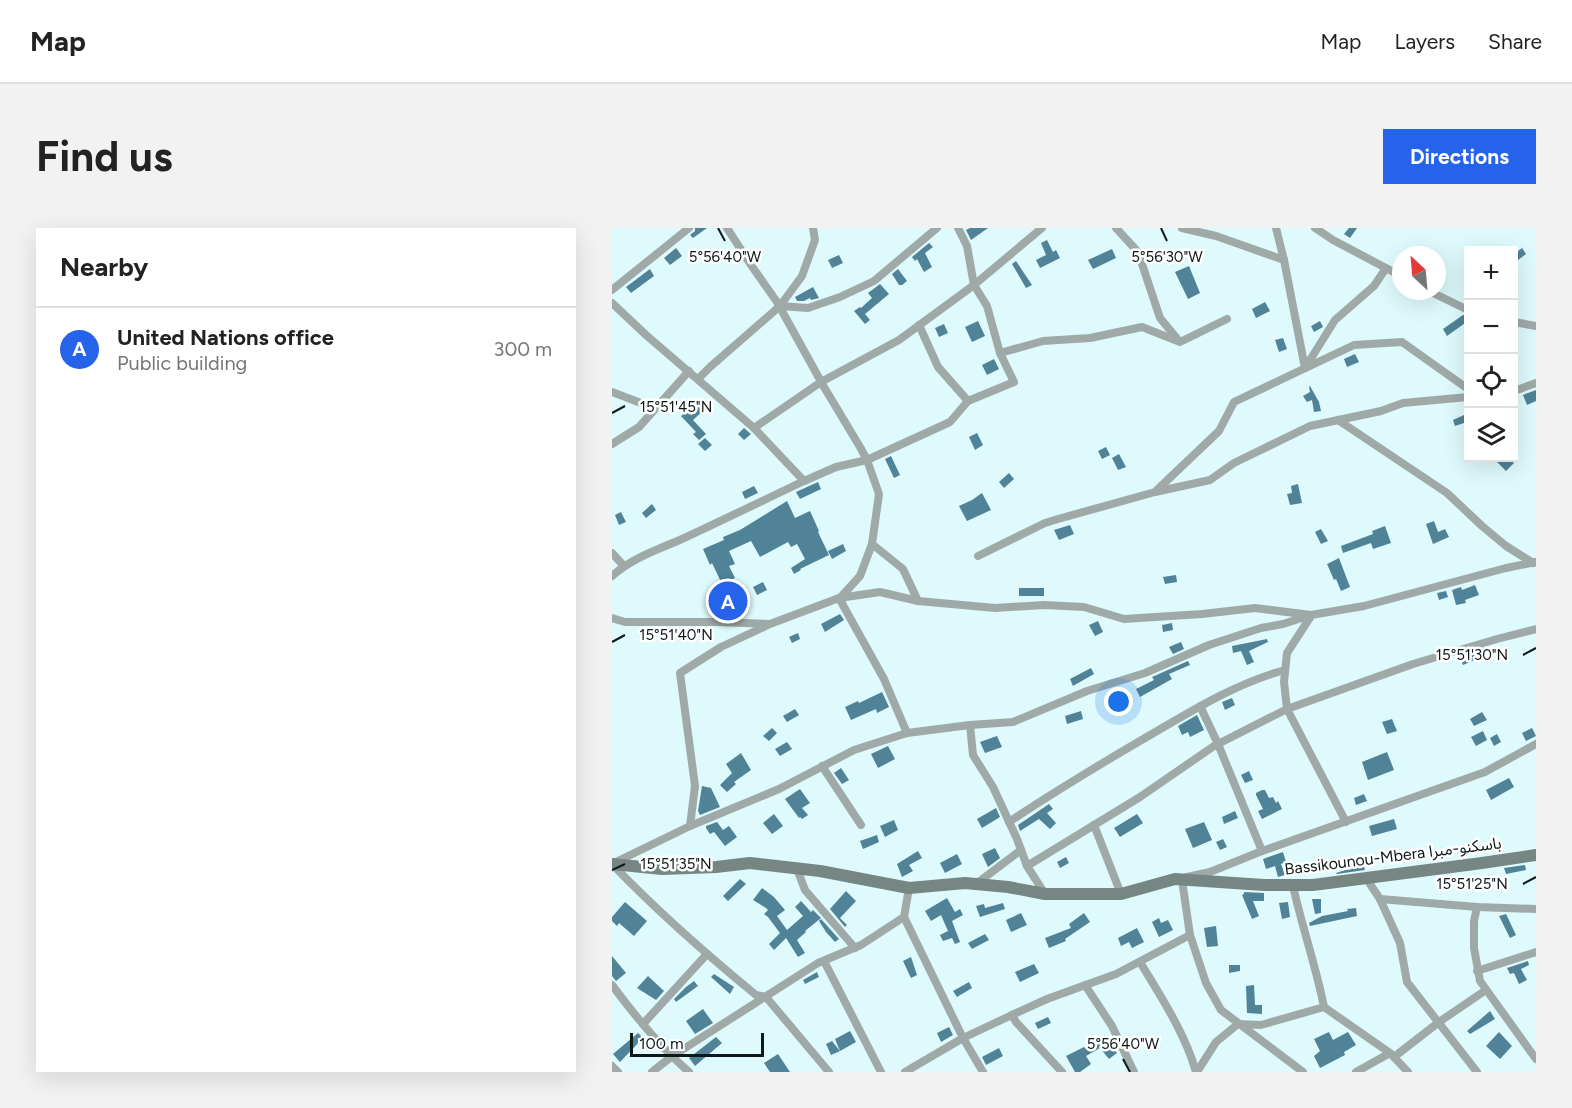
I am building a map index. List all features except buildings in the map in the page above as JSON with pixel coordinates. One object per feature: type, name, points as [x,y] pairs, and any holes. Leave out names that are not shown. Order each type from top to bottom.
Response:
[{"type":"street","points":[[612,290],[689,228]]},
{"type":"street","points":[[727,228],[780,306],[867,460],[879,494],[872,544],[860,576],[839,598]]},
{"type":"street","points":[[698,379],[780,306],[802,276],[815,240],[813,228]]},
{"type":"street","points":[[780,306],[808,308],[840,297],[874,281],[937,228]]},
{"type":"street","points":[[612,576],[624,566],[804,481],[836,467],[867,460],[950,422],[968,401],[1014,382],[1000,353],[987,306],[974,285],[967,246],[958,228]]},
{"type":"street","points":[[754,428],[821,382],[899,340],[974,285],[1042,228]]},
{"type":"street","points":[[1116,228],[1138,252],[1160,318],[1180,342]]},
{"type":"street","points":[[1182,228],[1216,236],[1284,260]]},
{"type":"street","points":[[1276,228],[1305,368]]},
{"type":"street","points":[[1316,228],[1333,240],[1392,271]]},
{"type":"street","points":[[1305,368],[1335,320],[1374,286],[1386,268]]},
{"type":"street","points":[[1446,299],[1464,308]]},
{"type":"street","points":[[612,303],[754,428],[804,481]]},
{"type":"street","points":[[1000,353],[1043,341],[1090,338],[1142,327],[1180,342],[1227,319]]},
{"type":"street","points":[[1518,323],[1536,326]]},
{"type":"street","points":[[919,326],[938,367],[968,401]]},
{"type":"street","points":[[1155,492],[1219,431],[1234,402],[1354,345],[1402,342],[1464,386]]},
{"type":"street","points":[[612,444],[639,427],[689,371]]},
{"type":"street","points":[[1518,390],[1536,383]]},
{"type":"street","points":[[612,392],[654,408]]},
{"type":"street","points":[[978,556],[1045,524],[1155,492],[1210,480],[1234,463],[1310,426],[1381,411],[1403,403],[1464,397]]},
{"type":"street","points":[[1338,420],[1447,493],[1506,546],[1535,563]]},
{"type":"street","points":[[872,544],[903,569],[918,601]]},
{"type":"street","points":[[612,553],[624,566]]},
{"type":"street","points":[[829,1072],[766,997],[756,995],[707,954],[646,900],[612,864],[690,826],[779,789],[854,750],[907,733],[1013,722],[1087,691],[1145,673],[1209,645],[1261,628],[1311,615],[1365,606],[1506,568],[1535,563]]},
{"type":"street","points":[[690,826],[695,786],[680,673],[720,647],[770,624],[839,598],[880,592],[918,601],[995,608],[1044,605],[1084,607],[1124,620],[1255,608],[1311,615]]},
{"type":"street","points":[[839,598],[884,680],[907,733]]},
{"type":"street","points":[[1311,615],[1287,653],[1284,682],[1287,709],[1346,822]]},
{"type":"street","points":[[612,618],[625,622],[770,624]]},
{"type":"street","points":[[1028,866],[1140,797],[1218,744],[1287,709],[1413,664],[1536,629]]},
{"type":"street","points":[[1009,822],[1051,794],[1200,706],[1264,676],[1285,670]]},
{"type":"street","points":[[1200,706],[1262,850]]},
{"type":"street","points":[[970,725],[973,755],[993,787],[1028,866],[1045,894]]},
{"type":"street","points":[[1303,1072],[1221,1010],[1206,983],[1190,934],[1179,880],[1210,872],[1262,850],[1485,772],[1536,744]]},
{"type":"street","points":[[822,766],[861,825]]},
{"type":"street","points":[[1094,825],[1121,894]]},
{"type":"street","points":[[975,884],[1021,850]]},
{"type":"street","name":"Bassikounou-Mbera باسكنو-مبرا","points":[[612,864],[662,869],[750,863],[909,888],[965,883],[1008,887],[1045,894],[1121,894],[1179,880],[1293,886],[1536,855]]},
{"type":"street","points":[[797,869],[805,890],[855,948]]},
{"type":"street","points":[[1366,878],[1380,899],[1400,943],[1407,982],[1477,1072]]},
{"type":"street","points":[[1293,886],[1301,923],[1317,973],[1324,1008],[1392,1055],[1408,1072]]},
{"type":"street","points":[[909,888],[904,917],[963,1038],[983,1072]]},
{"type":"street","points":[[1380,899],[1477,908],[1536,909]]},
{"type":"street","points":[[1477,908],[1473,948],[1480,981],[1536,1058]]},
{"type":"street","points":[[652,1072],[671,1057],[779,987],[824,960],[861,945],[904,917]]},
{"type":"street","points":[[905,1072],[963,1038],[1085,985],[1116,974],[1190,934]]},
{"type":"street","points":[[1477,971],[1536,952]]},
{"type":"street","points":[[643,1024],[707,954]]},
{"type":"street","points":[[824,960],[881,1072]]},
{"type":"street","points":[[1140,962],[1168,1007],[1196,1072]]},
{"type":"street","points":[[612,985],[671,1057],[689,1072]]},
{"type":"street","points":[[1085,985],[1112,1026],[1134,1072]]},
{"type":"street","points":[[1356,1072],[1392,1055],[1486,990]]},
{"type":"street","points":[[1196,1072],[1216,1042],[1238,1024],[1261,1025],[1324,1008]]},
{"type":"street","points":[[1012,1016],[1062,1072]]},
{"type":"street","points":[[612,1066],[618,1072]]},
{"type":"place","name":"United Nations office","points":[[728,601]]}]
